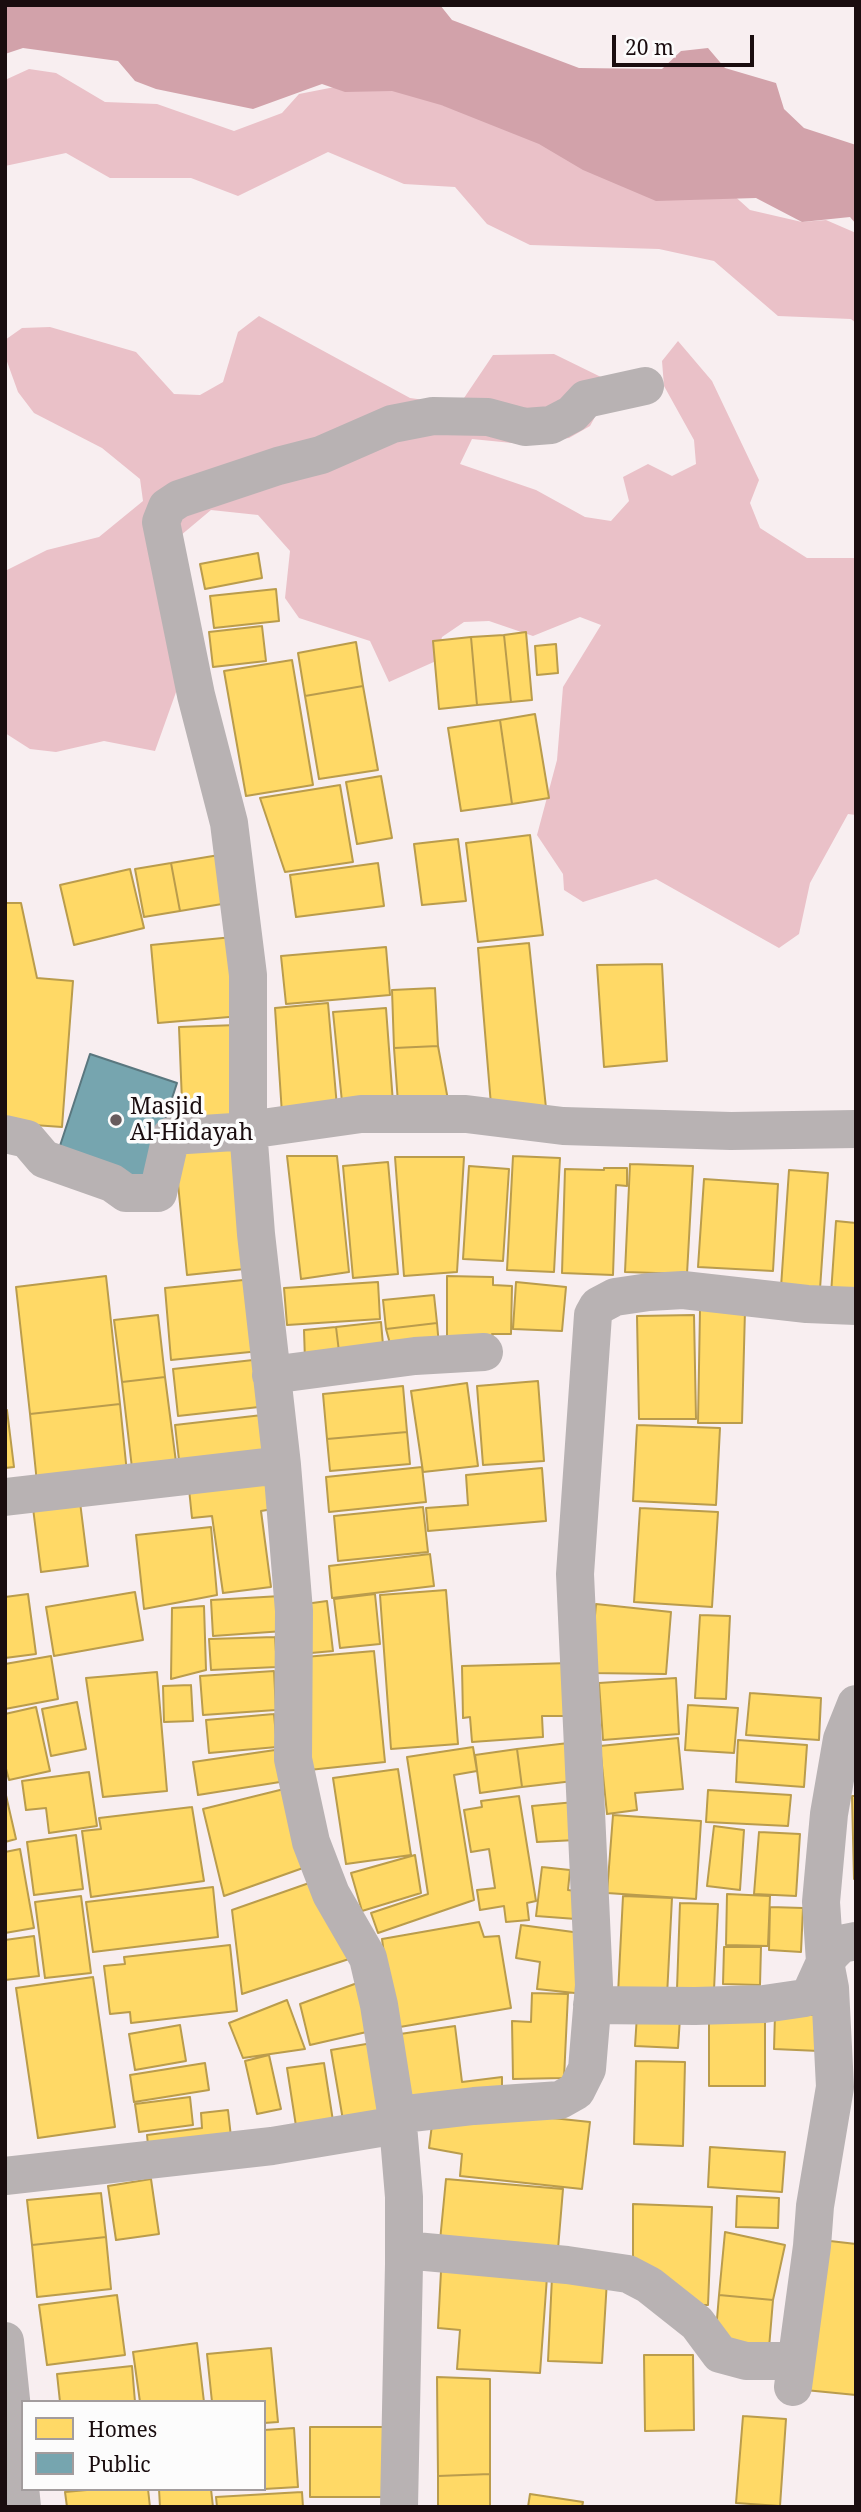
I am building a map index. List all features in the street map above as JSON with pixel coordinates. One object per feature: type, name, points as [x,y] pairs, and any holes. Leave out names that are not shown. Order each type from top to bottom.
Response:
[{"type":"street","points":[[399,2507],[404,2197],[397,2120],[379,2005],[368,1958],[331,1894],[311,1843],[293,1759],[294,1611],[248,1129],[247,975],[229,823],[196,695],[161,522],[167,507],[179,499],[321,456],[392,424],[433,416],[488,417],[525,427],[551,425],[572,414],[586,399],[645,386]]},
{"type":"street","points":[[5,1134],[27,1139],[44,1160],[112,1183],[126,1194],[158,1193],[166,1168],[171,1136],[234,1132],[360,1114],[466,1114],[563,1126],[718,1131],[856,1129]]},
{"type":"street","points":[[5,2176],[272,2146],[474,2106],[560,2100],[576,2091],[587,2069],[594,1985],[575,1574],[593,1315],[598,1306],[615,1297],[683,1290],[807,1304],[856,1306]]},
{"type":"street","points":[[271,1375],[415,1356],[484,1352]]},
{"type":"street","points":[[5,1497],[282,1465]]},
{"type":"street","points":[[404,2250],[592,2268],[628,2274],[649,2285],[697,2323],[720,2354],[794,2374],[815,2206],[835,2087],[830,1988],[825,1962],[821,1902],[829,1814],[842,1740],[856,1704]]},
{"type":"street","points":[[592,2005],[764,2004],[805,1998],[810,1994],[825,1962],[841,1944],[856,1941]]},
{"type":"street","points":[[5,2342],[22,2507]]},
{"type":"shaded area","points":[[5,5],[440,5],[452,20],[579,68],[662,69],[681,51],[708,48],[725,68],[776,83],[784,109],[804,128],[856,145],[856,224],[850,217],[802,222],[756,198],[656,201],[583,170],[539,144],[441,105],[392,91],[345,92],[322,84],[253,109],[156,89],[135,81],[118,61],[23,48],[5,54]]},
{"type":"shaded area","points":[[29,69],[56,73],[105,102],[157,104],[234,131],[282,113],[299,94],[396,75],[442,105],[464,113],[730,192],[750,210],[802,222],[826,220],[856,233],[856,323],[851,319],[778,316],[714,261],[659,249],[530,245],[487,224],[455,187],[404,184],[328,152],[238,196],[191,178],[110,178],[66,153],[5,166],[5,80]]},
{"type":"shaded area","points":[[259,316],[410,398],[439,402],[464,398],[493,355],[554,354],[603,378],[602,404],[590,426],[569,438],[522,444],[472,439],[460,464],[536,490],[585,517],[611,521],[629,501],[623,477],[648,464],[672,476],[696,464],[694,440],[664,386],[662,361],[678,341],[712,381],[759,480],[750,503],[760,528],[807,558],[856,558],[856,815],[848,814],[810,883],[799,934],[779,948],[656,879],[583,902],[564,890],[563,874],[537,835],[557,760],[563,687],[601,625],[580,617],[533,636],[489,621],[464,622],[442,637],[436,661],[389,682],[370,641],[299,618],[285,598],[290,551],[258,515],[211,510],[180,536],[185,667],[155,751],[104,741],[56,752],[30,749],[5,733],[5,571],[47,550],[99,537],[143,501],[140,479],[102,448],[34,413],[18,392],[5,356],[5,340],[22,328],[50,327],[136,352],[174,394],[200,395],[223,382],[238,332]]},
{"type":"building: Homes","points":[[258,553],[262,578],[205,589],[200,564]]},
{"type":"building: Homes","points":[[276,589],[279,621],[214,628],[210,596]]},
{"type":"building: Homes","points":[[262,626],[266,661],[213,667],[209,632]]},
{"type":"building: Homes","points":[[526,632],[532,700],[511,702],[504,635]]},
{"type":"building: Homes","points":[[504,635],[511,702],[477,705],[471,637]]},
{"type":"building: Homes","points":[[471,637],[477,705],[439,709],[433,641]]},
{"type":"building: Homes","points":[[356,642],[363,686],[305,696],[298,653]]},
{"type":"building: Homes","points":[[556,644],[558,673],[537,675],[535,646]]},
{"type":"building: Homes","points":[[292,660],[313,785],[246,796],[224,671]]},
{"type":"building: Homes","points":[[363,686],[378,770],[319,779],[305,696]]},
{"type":"building: Homes","points":[[535,714],[549,798],[512,804],[500,720]]},
{"type":"building: Homes","points":[[500,720],[512,804],[461,811],[448,728]]},
{"type":"building: Homes","points":[[381,776],[392,838],[357,844],[346,782]]},
{"type":"building: Homes","points":[[340,785],[353,862],[285,872],[260,798]]},
{"type":"building: Homes","points":[[530,835],[543,935],[478,942],[466,843]]},
{"type":"building: Homes","points":[[458,839],[466,901],[422,905],[414,844]]},
{"type":"building: Homes","points":[[219,855],[228,903],[180,911],[171,863]]},
{"type":"building: Homes","points":[[171,863],[180,911],[144,917],[135,869]]},
{"type":"building: Homes","points":[[378,863],[384,906],[296,917],[290,875]]},
{"type":"building: Homes","points":[[130,869],[144,928],[74,945],[60,885]]},
{"type":"building: Homes","points":[[5,903],[21,903],[37,978],[73,981],[62,1127],[5,1123]]},
{"type":"building: Homes","points":[[233,937],[241,1016],[158,1023],[151,945]]},
{"type":"building: Homes","points":[[529,943],[546,1108],[491,1105],[478,948]]},
{"type":"building: Homes","points":[[386,947],[390,995],[286,1004],[281,956]]},
{"type":"building: Homes","points":[[662,964],[667,1061],[604,1067],[597,965]]},
{"type":"building: Homes","points":[[435,988],[438,1046],[394,1048],[392,990]]},
{"type":"building: Homes","points":[[328,1003],[337,1107],[282,1114],[275,1008]]},
{"type":"building: Homes","points":[[386,1008],[393,1103],[342,1102],[333,1012]]},
{"type":"building: Homes","points":[[238,1025],[241,1124],[183,1127],[179,1027]]},
{"type":"building: Homes","points":[[438,1046],[448,1100],[398,1103],[394,1048]]},
{"type":"building: Homes","points":[[240,1136],[254,1268],[187,1275],[174,1143]]},
{"type":"building: Homes","points":[[287,1156],[337,1156],[349,1272],[301,1279]]},
{"type":"building: Homes","points":[[513,1156],[560,1158],[554,1272],[507,1270]]},
{"type":"building: Homes","points":[[395,1157],[464,1157],[457,1272],[404,1276]]},
{"type":"building: Homes","points":[[388,1162],[398,1274],[353,1278],[343,1166]]},
{"type":"building: Homes","points":[[630,1164],[693,1166],[687,1274],[625,1272]]},
{"type":"building: Homes","points":[[469,1166],[509,1169],[503,1261],[463,1259]]},
{"type":"building: Homes","points":[[627,1168],[627,1186],[616,1185],[613,1275],[562,1273],[565,1169]]},
{"type":"building: Homes","points":[[789,1170],[828,1173],[820,1289],[781,1287]]},
{"type":"building: Homes","points":[[704,1179],[778,1184],[773,1271],[698,1267]]},
{"type":"building: Homes","points":[[836,1221],[856,1223],[856,1295],[831,1294]]},
{"type":"building: Homes","points":[[106,1276],[120,1404],[30,1414],[16,1287]]},
{"type":"building: Homes","points":[[447,1276],[493,1277],[493,1285],[512,1286],[511,1334],[492,1334],[495,1345],[447,1347]]},
{"type":"building: Homes","points":[[253,1279],[260,1351],[171,1360],[165,1288]]},
{"type":"building: Homes","points":[[378,1282],[380,1319],[287,1325],[284,1288]]},
{"type":"building: Homes","points":[[516,1282],[566,1287],[562,1331],[513,1329]]},
{"type":"building: Homes","points":[[434,1295],[437,1323],[386,1329],[383,1300]]},
{"type":"building: Homes","points":[[700,1310],[745,1310],[742,1423],[698,1423]]},
{"type":"building: Homes","points":[[158,1315],[165,1377],[122,1382],[114,1320]]},
{"type":"building: Homes","points":[[694,1315],[696,1419],[639,1419],[637,1316]]},
{"type":"building: Homes","points":[[381,1322],[384,1356],[340,1360],[336,1327]]},
{"type":"building: Homes","points":[[437,1323],[439,1346],[392,1351],[386,1329]]},
{"type":"building: Homes","points":[[336,1327],[340,1360],[305,1361],[304,1330]]},
{"type":"building: Homes","points":[[262,1359],[268,1406],[178,1416],[173,1369]]},
{"type":"building: Homes","points":[[165,1377],[176,1462],[132,1468],[122,1382]]},
{"type":"building: Homes","points":[[538,1381],[544,1461],[483,1465],[477,1386]]},
{"type":"building: Homes","points":[[467,1383],[478,1466],[423,1472],[411,1391]]},
{"type":"building: Homes","points":[[403,1386],[407,1432],[327,1439],[323,1394]]},
{"type":"building: Homes","points":[[120,1404],[127,1473],[37,1483],[30,1414]]},
{"type":"building: Homes","points":[[7,1410],[14,1467],[5,1468],[5,1411]]},
{"type":"building: Homes","points":[[271,1414],[276,1459],[180,1469],[175,1425]]},
{"type":"building: Homes","points":[[637,1425],[720,1428],[716,1505],[633,1501]]},
{"type":"building: Homes","points":[[407,1432],[410,1464],[330,1471],[327,1439]]},
{"type":"building: Homes","points":[[422,1467],[426,1502],[329,1512],[326,1477]]},
{"type":"building: Homes","points":[[542,1468],[546,1521],[428,1531],[426,1508],[468,1505],[466,1475]]},
{"type":"building: Homes","points":[[269,1481],[273,1509],[261,1511],[271,1587],[223,1593],[212,1516],[192,1518],[189,1489]]},
{"type":"building: Homes","points":[[79,1494],[88,1566],[41,1572],[32,1500]]},
{"type":"building: Homes","points":[[423,1507],[428,1552],[338,1561],[334,1516]]},
{"type":"building: Homes","points":[[640,1508],[718,1512],[712,1607],[634,1602]]},
{"type":"building: Homes","points":[[211,1527],[217,1595],[144,1609],[136,1535]]},
{"type":"building: Homes","points":[[430,1554],[434,1586],[332,1598],[329,1566]]},
{"type":"building: Homes","points":[[446,1590],[458,1744],[391,1749],[380,1595]]},
{"type":"building: Homes","points":[[135,1592],[143,1640],[54,1656],[46,1607]]},
{"type":"building: Homes","points":[[28,1594],[36,1654],[5,1658],[5,1597]]},
{"type":"building: Homes","points":[[375,1594],[380,1644],[340,1648],[334,1599]]},
{"type":"building: Homes","points":[[281,1596],[284,1631],[213,1636],[211,1600]]},
{"type":"building: Homes","points":[[327,1601],[333,1651],[311,1653],[305,1604]]},
{"type":"building: Homes","points":[[596,1604],[671,1612],[666,1674],[590,1673]]},
{"type":"building: Homes","points":[[204,1606],[206,1670],[171,1679],[172,1608]]},
{"type":"building: Homes","points":[[700,1615],[730,1616],[726,1699],[695,1698]]},
{"type":"building: Homes","points":[[275,1637],[277,1667],[211,1670],[209,1639]]},
{"type":"building: Homes","points":[[374,1651],[385,1762],[309,1770],[305,1657]]},
{"type":"building: Homes","points":[[51,1656],[58,1699],[5,1709],[5,1664]]},
{"type":"building: Homes","points":[[571,1663],[572,1716],[542,1716],[543,1737],[472,1742],[470,1717],[463,1718],[462,1666]]},
{"type":"building: Homes","points":[[274,1671],[276,1710],[203,1715],[200,1676]]},
{"type":"building: Homes","points":[[157,1672],[167,1791],[103,1797],[86,1678]]},
{"type":"building: Homes","points":[[676,1678],[679,1734],[603,1740],[599,1683]]},
{"type":"building: Homes","points":[[191,1685],[193,1721],[164,1722],[163,1686]]},
{"type":"building: Homes","points":[[750,1693],[821,1698],[819,1740],[746,1735]]},
{"type":"building: Homes","points":[[77,1702],[86,1749],[51,1756],[42,1709]]},
{"type":"building: Homes","points":[[688,1705],[738,1708],[734,1753],[685,1750]]},
{"type":"building: Homes","points":[[36,1707],[50,1771],[9,1780],[5,1765],[5,1714]]},
{"type":"building: Homes","points":[[274,1714],[277,1747],[209,1753],[206,1720]]},
{"type":"building: Homes","points":[[678,1738],[683,1789],[635,1793],[637,1810],[607,1814],[600,1746]]},
{"type":"building: Homes","points":[[738,1740],[807,1745],[804,1787],[736,1782]]},
{"type":"building: Homes","points":[[577,1742],[582,1780],[522,1787],[517,1749]]},
{"type":"building: Homes","points":[[473,1747],[477,1771],[454,1775],[474,1900],[378,1933],[371,1913],[428,1894],[407,1757]]},
{"type":"building: Homes","points":[[517,1749],[522,1787],[480,1793],[475,1755]]},
{"type":"building: Homes","points":[[275,1750],[280,1782],[198,1795],[193,1762]]},
{"type":"building: Homes","points":[[398,1769],[411,1855],[346,1864],[333,1778]]},
{"type":"building: Homes","points":[[89,1772],[97,1826],[49,1833],[46,1808],[26,1810],[22,1781]]},
{"type":"building: Homes","points":[[284,1789],[303,1868],[224,1896],[203,1809]]},
{"type":"building: Homes","points":[[708,1790],[791,1795],[788,1826],[706,1822]]},
{"type":"building: Homes","points":[[5,1791],[16,1839],[5,1842]]},
{"type":"building: Homes","points":[[519,1796],[536,1901],[527,1903],[529,1920],[506,1922],[504,1906],[480,1910],[477,1890],[495,1888],[489,1849],[471,1852],[464,1810],[482,1807],[481,1801]]},
{"type":"building: Homes","points":[[852,1796],[856,1796],[856,1879],[854,1879]]},
{"type":"building: Homes","points":[[575,1802],[576,1840],[537,1842],[532,1806]]},
{"type":"building: Homes","points":[[192,1807],[204,1881],[91,1897],[82,1831],[101,1829],[99,1818]]},
{"type":"building: Homes","points":[[613,1815],[701,1821],[696,1899],[607,1893]]},
{"type":"building: Homes","points":[[714,1826],[744,1830],[740,1890],[707,1886]]},
{"type":"building: Homes","points":[[759,1832],[800,1834],[796,1896],[754,1894]]},
{"type":"building: Homes","points":[[76,1835],[83,1889],[34,1895],[27,1842]]},
{"type":"building: Homes","points":[[20,1849],[34,1928],[5,1933],[5,1852]]},
{"type":"building: Homes","points":[[415,1855],[421,1893],[362,1911],[351,1873]]},
{"type":"building: Homes","points":[[542,1867],[570,1870],[568,1890],[582,1892],[576,1919],[536,1916]]},
{"type":"building: Homes","points":[[312,1882],[352,1958],[242,1994],[232,1910]]},
{"type":"building: Homes","points":[[213,1887],[218,1937],[93,1952],[86,1902]]},
{"type":"building: Homes","points":[[727,1894],[770,1896],[768,1946],[726,1945]]},
{"type":"building: Homes","points":[[81,1896],[91,1973],[45,1978],[35,1902]]},
{"type":"building: Homes","points":[[623,1896],[672,1898],[667,1996],[618,1994]]},
{"type":"building: Homes","points":[[680,1903],[718,1904],[714,1990],[677,1989]]},
{"type":"building: Homes","points":[[770,1907],[803,1908],[801,1952],[769,1950]]},
{"type":"building: Homes","points":[[479,1922],[484,1937],[499,1936],[511,2008],[394,2028],[382,1939]]},
{"type":"building: Homes","points":[[521,1925],[588,1934],[584,1994],[537,1989],[540,1962],[516,1958]]},
{"type":"building: Homes","points":[[34,1936],[39,1976],[5,1980],[5,1940]]},
{"type":"building: Homes","points":[[230,1945],[237,2011],[131,2023],[130,2012],[110,2014],[104,1966],[125,1964],[124,1957]]},
{"type":"building: Homes","points":[[724,1947],[761,1947],[760,1985],[723,1984]]},
{"type":"building: Homes","points":[[93,1977],[115,2127],[38,2138],[16,1988]]},
{"type":"building: Homes","points":[[360,1982],[371,2031],[310,2045],[300,2004]]},
{"type":"building: Homes","points":[[532,1993],[568,1994],[564,2078],[513,2079],[512,2021],[531,2022]]},
{"type":"building: Homes","points":[[287,2000],[305,2049],[243,2058],[229,2023]]},
{"type":"building: Homes","points":[[775,2014],[820,2015],[819,2051],[774,2049]]},
{"type":"building: Homes","points":[[637,2015],[680,2018],[678,2048],[635,2046]]},
{"type":"building: Homes","points":[[765,2021],[765,2086],[709,2086],[709,2022]]},
{"type":"building: Homes","points":[[180,2025],[186,2061],[135,2070],[129,2034]]},
{"type":"building: Homes","points":[[455,2026],[462,2082],[502,2077],[502,2088],[410,2096],[400,2034]]},
{"type":"building: Homes","points":[[378,2042],[391,2118],[344,2126],[331,2050]]},
{"type":"building: Homes","points":[[269,2055],[281,2109],[257,2114],[245,2061]]},
{"type":"building: Homes","points":[[636,2061],[685,2062],[683,2146],[634,2144]]},
{"type":"building: Homes","points":[[205,2063],[209,2090],[134,2102],[130,2075]]},
{"type":"building: Homes","points":[[324,2063],[333,2121],[296,2126],[287,2068]]},
{"type":"building: Homes","points":[[190,2097],[193,2125],[139,2132],[135,2104]]},
{"type":"building: Homes","points":[[467,2109],[590,2122],[582,2189],[460,2176],[462,2154],[429,2148],[433,2117]]},
{"type":"building: Homes","points":[[228,2110],[232,2146],[149,2155],[147,2135],[202,2128],[201,2113]]},
{"type":"building: Homes","points":[[710,2147],[785,2152],[782,2192],[708,2187]]},
{"type":"building: Homes","points":[[151,2179],[159,2234],[116,2240],[108,2186]]},
{"type":"building: Homes","points":[[446,2179],[563,2189],[557,2261],[439,2251]]},
{"type":"building: Homes","points":[[101,2193],[106,2237],[32,2245],[27,2200]]},
{"type":"building: Homes","points":[[737,2196],[779,2198],[778,2228],[736,2227]]},
{"type":"building: Homes","points":[[633,2204],[712,2207],[708,2305],[678,2305],[633,2259]]},
{"type":"building: Homes","points":[[725,2232],[785,2245],[773,2300],[719,2295]]},
{"type":"building: Homes","points":[[106,2237],[111,2289],[37,2297],[32,2245]]},
{"type":"building: Homes","points":[[830,2241],[856,2244],[856,2395],[805,2390]]},
{"type":"building: Homes","points":[[441,2271],[547,2277],[540,2373],[457,2369],[460,2330],[438,2328]]},
{"type":"building: Homes","points":[[552,2277],[607,2280],[602,2363],[548,2361]]},
{"type":"building: Homes","points":[[117,2295],[125,2355],[47,2365],[39,2305]]},
{"type":"building: Homes","points":[[719,2295],[773,2300],[769,2348],[715,2343]]},
{"type":"building: Homes","points":[[197,2343],[204,2400],[140,2400],[133,2352]]},
{"type":"building: Homes","points":[[271,2348],[278,2422],[266,2423],[266,2400],[212,2400],[207,2354]]},
{"type":"building: Homes","points":[[644,2355],[693,2355],[694,2430],[645,2431]]},
{"type":"building: Homes","points":[[132,2366],[135,2400],[60,2400],[57,2374]]},
{"type":"building: Homes","points":[[437,2377],[490,2379],[490,2474],[438,2476]]},
{"type":"building: Homes","points":[[743,2416],[786,2419],[780,2506],[736,2503]]},
{"type":"building: Homes","points":[[310,2427],[391,2427],[391,2497],[310,2497]]},
{"type":"building: Homes","points":[[294,2428],[298,2487],[266,2489],[266,2430]]},
{"type":"building: Homes","points":[[490,2474],[490,2507],[438,2507],[438,2476]]},
{"type":"building: Homes","points":[[148,2491],[150,2507],[67,2507],[65,2492]]},
{"type":"building: Homes","points":[[159,2491],[211,2491],[213,2507],[160,2507]]},
{"type":"building: Homes","points":[[302,2492],[303,2507],[217,2507],[216,2497]]},
{"type":"building: Homes","points":[[530,2494],[583,2502],[582,2507],[528,2507]]},
{"type":"building: Public","name":"Masjid Al-Hidayah","points":[[90,1054],[177,1083],[143,1187],[56,1158]]},
{"type":"place","name":"Masjid Al-Hidayah","points":[[116,1120]]}]
